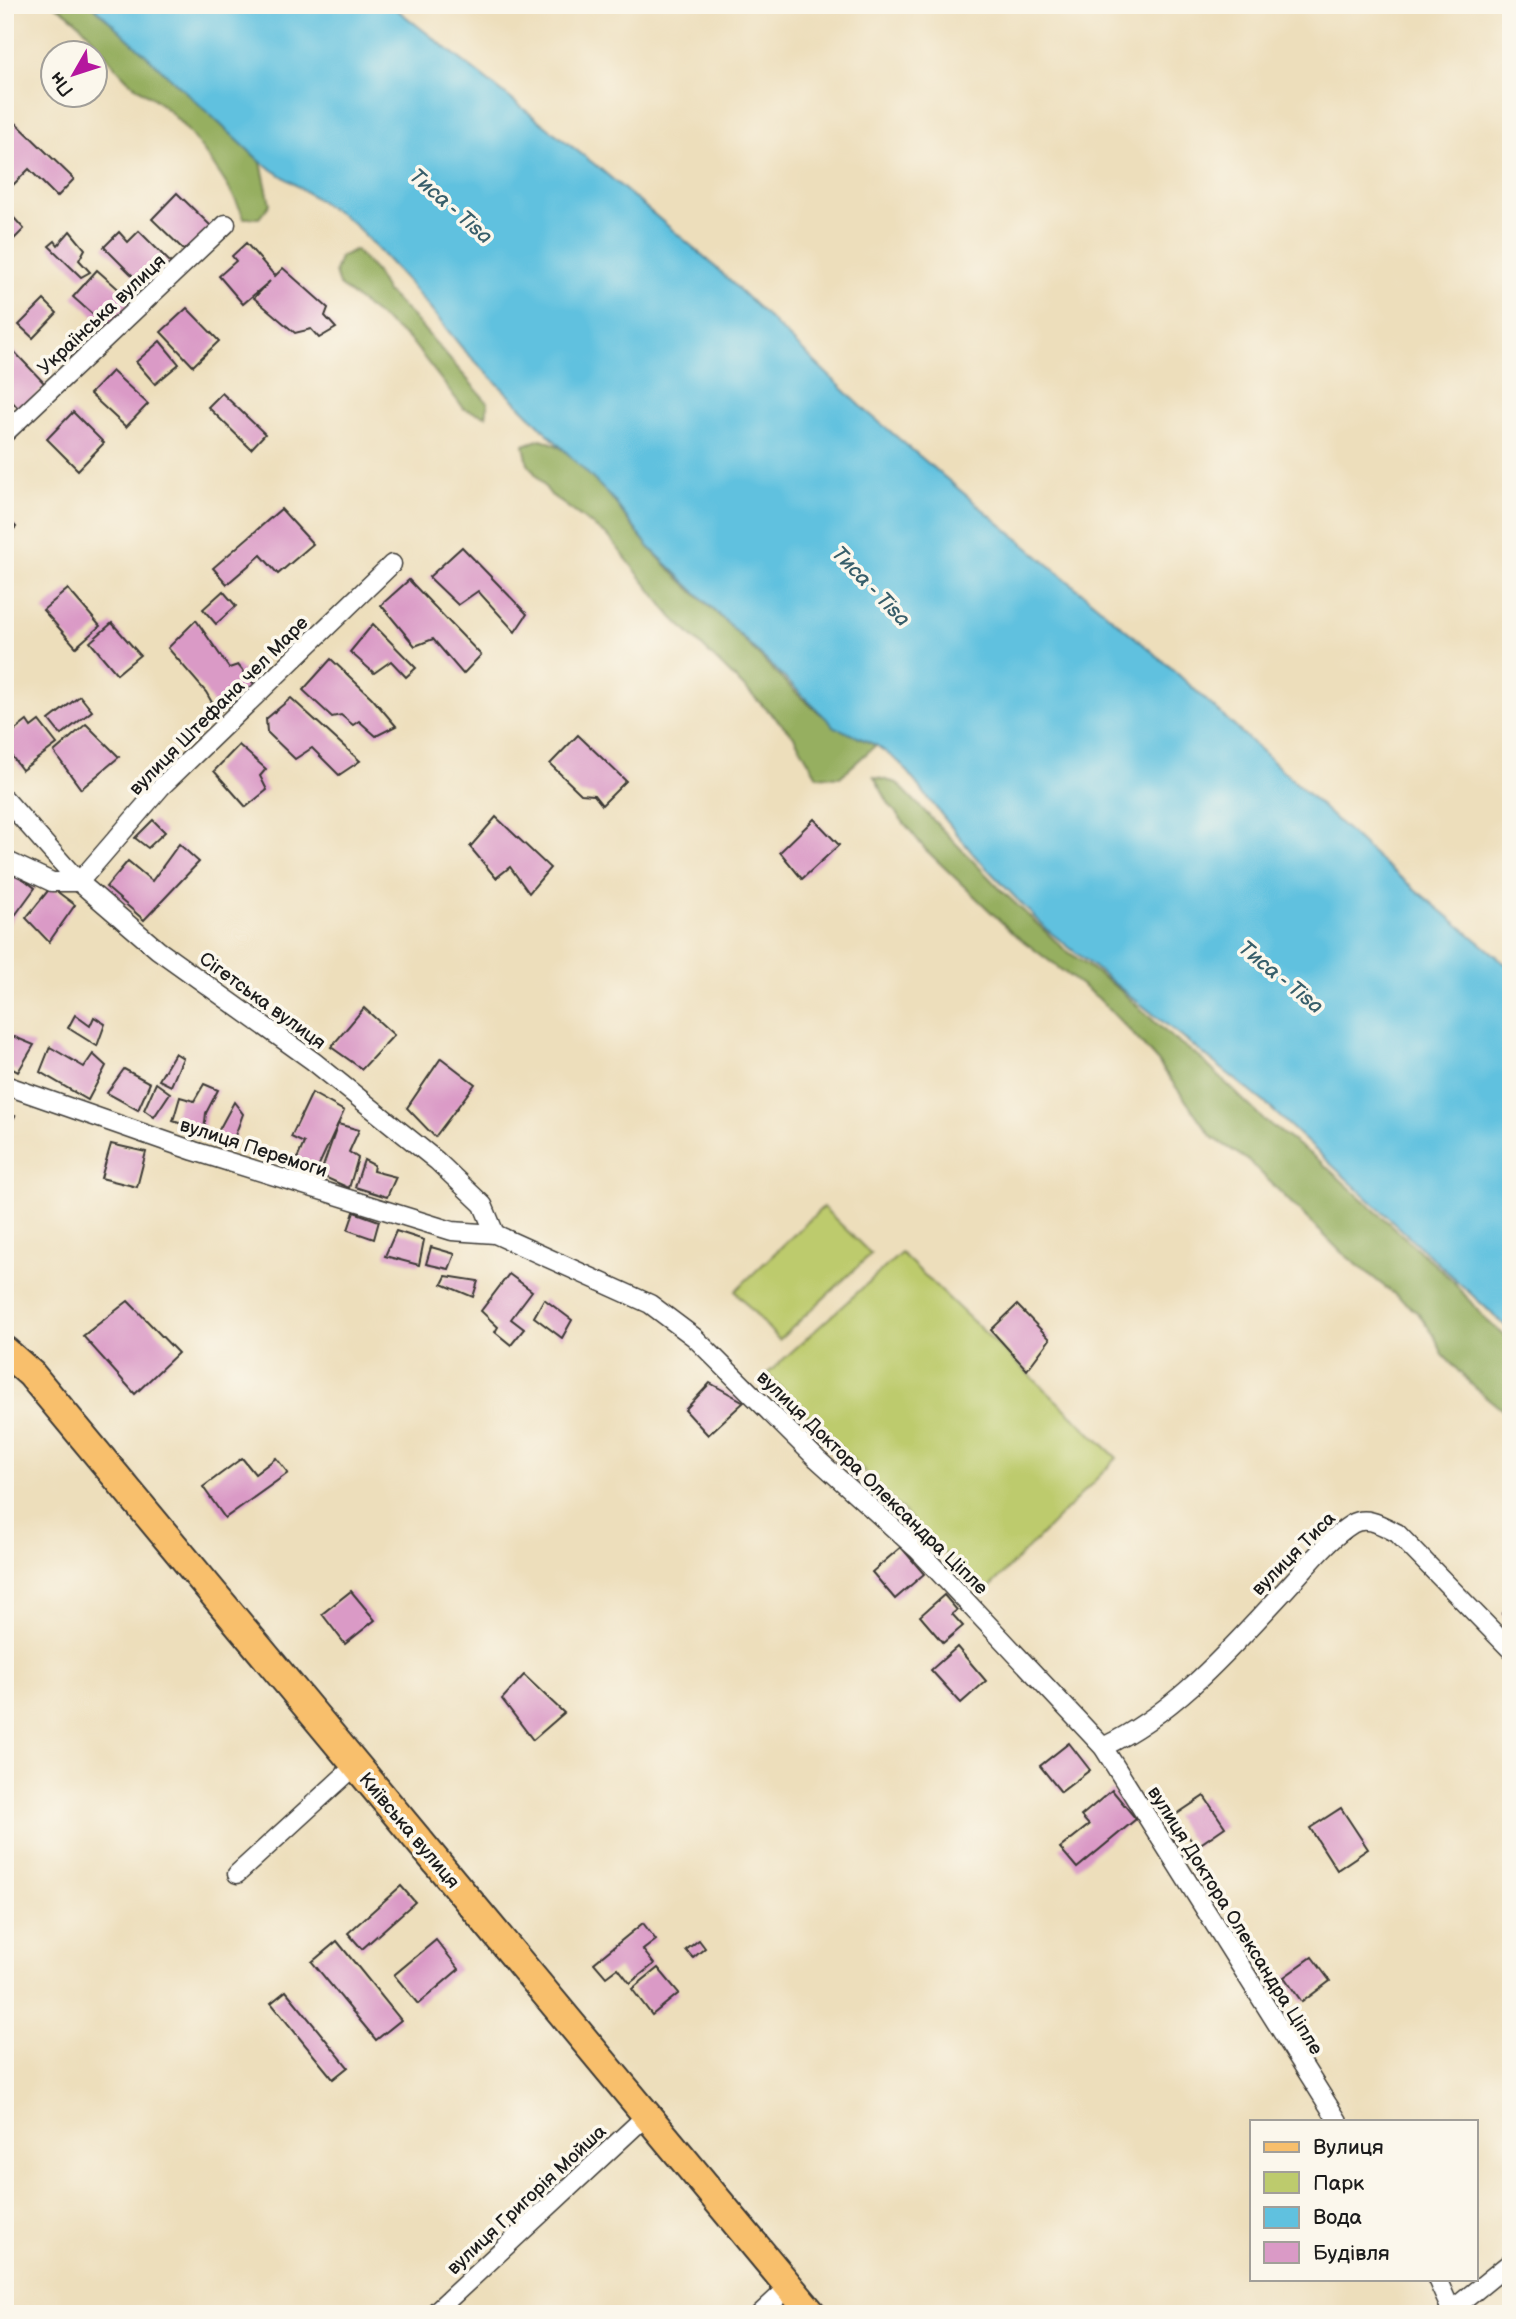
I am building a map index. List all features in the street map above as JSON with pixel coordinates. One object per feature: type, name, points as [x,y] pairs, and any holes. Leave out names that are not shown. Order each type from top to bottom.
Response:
[{"type":"main road","name":"Київська вулиця","points":[[5,1351],[31,1374],[811,2314]]},
{"type":"street","name":"Українська вулиця","points":[[5,433],[226,224]]},
{"type":"street","name":"вулиця Штефана чел Маре","points":[[79,882],[161,788],[392,564]]},
{"type":"street","name":"Сігетська вулиця","points":[[5,799],[79,882],[158,950],[313,1062],[437,1161],[483,1205],[495,1234]]},
{"type":"street","points":[[5,860],[52,882],[79,882]]},
{"type":"street","name":"вулиця Перемоги","points":[[5,1085],[194,1151],[452,1231],[495,1234]]},
{"type":"street","name":"вулиця Доктора Олександра Ціпле","points":[[495,1234],[650,1304],[694,1337],[817,1459],[918,1549],[1103,1747],[1337,2120]]},
{"type":"street","name":"вулиця Тиса","points":[[1103,1747],[1138,1730],[1213,1667],[1316,1557],[1353,1523],[1373,1521],[1396,1533],[1511,1650]]},
{"type":"street","points":[[237,1874],[356,1765]]},
{"type":"street","name":"вулиця Григорія Мойша","points":[[433,2314],[647,2115]]},
{"type":"street","points":[[1437,2280],[1449,2312],[1511,2262]]},
{"type":"street","points":[[760,2314],[789,2287]]},
{"type":"green space","points":[[54,5],[92,5],[261,162],[270,204],[259,218],[244,218],[220,174],[197,142],[158,102],[116,68],[108,58],[108,38],[92,38]]},
{"type":"green space","points":[[355,250],[375,271],[387,292],[413,317],[488,403],[486,416],[464,409],[411,341],[339,285],[335,272],[340,257]]},
{"type":"green space","points":[[541,439],[558,446],[588,470],[658,557],[797,694],[834,724],[876,745],[840,777],[817,776],[793,735],[672,617],[609,537],[551,495],[528,464],[524,445]]},
{"type":"green space","points":[[874,777],[897,783],[1003,892],[1063,948],[1120,990],[1169,1035],[1199,1057],[1264,1120],[1321,1162],[1453,1281],[1485,1319],[1511,1341],[1511,1417],[1473,1386],[1443,1355],[1434,1335],[1418,1313],[1341,1252],[1249,1161],[1212,1137],[1158,1062],[1098,998],[1014,934],[925,849],[889,804]]},
{"type":"green space","points":[[823,1207],[871,1254],[779,1340],[735,1291]]},
{"type":"green space","points":[[901,1253],[1117,1458],[984,1593],[767,1374]]},
{"type":"water","name":"Тиса - Tisa","points":[[92,5],[391,5],[598,167],[708,260],[866,411],[1169,666],[1383,863],[1511,968],[1511,1331],[1265,1103],[1046,929],[974,855],[900,763],[876,745],[835,727],[649,547],[611,497],[463,349],[410,284],[353,223],[261,162]]},
{"type":"building","points":[[15,122],[74,179],[57,197],[29,169],[13,185],[5,177],[5,132]]},
{"type":"building","points":[[177,193],[211,226],[186,252],[152,219]]},
{"type":"building","points":[[5,208],[24,229],[13,240],[5,232]]},
{"type":"building","points":[[70,231],[85,249],[79,260],[90,272],[81,277],[49,246],[55,241],[58,245]]},
{"type":"building","points":[[139,231],[171,263],[145,288],[104,247],[119,232],[128,242]]},
{"type":"building","points":[[246,243],[275,276],[283,268],[328,308],[325,316],[336,328],[319,338],[311,329],[295,333],[254,298],[270,281],[243,304],[219,276],[236,261],[232,256]]},
{"type":"building","points":[[97,270],[132,301],[108,328],[73,297]]},
{"type":"building","points":[[44,300],[57,313],[33,338],[19,325]]},
{"type":"building","points":[[187,308],[219,341],[193,366],[161,332]]},
{"type":"building","points":[[160,341],[179,364],[155,384],[136,362]]},
{"type":"building","points":[[7,344],[46,385],[20,410],[5,394]]},
{"type":"building","points":[[112,371],[148,404],[126,427],[90,394]]},
{"type":"building","points":[[222,393],[265,434],[251,449],[208,407]]},
{"type":"building","points":[[73,412],[104,443],[78,470],[47,439]]},
{"type":"building","points":[[281,509],[313,544],[278,574],[261,555],[227,584],[213,568]]},
{"type":"building","points":[[5,515],[16,527],[5,538]]},
{"type":"building","points":[[462,547],[527,614],[515,632],[478,591],[458,605],[429,577]]},
{"type":"building","points":[[409,580],[481,655],[463,674],[433,639],[415,646],[381,605]]},
{"type":"building","points":[[68,589],[100,626],[76,647],[43,610]]},
{"type":"building","points":[[223,591],[236,606],[216,624],[203,609]]},
{"type":"building","points":[[196,620],[229,668],[238,665],[255,685],[218,713],[206,692],[168,648]]},
{"type":"building","points":[[112,623],[140,655],[117,674],[90,642]]},
{"type":"building","points":[[373,624],[416,668],[406,677],[391,661],[374,673],[350,652]]},
{"type":"building","points":[[331,659],[372,698],[396,726],[376,736],[359,721],[353,725],[341,715],[332,717],[303,690]]},
{"type":"building","points":[[80,696],[92,711],[61,735],[49,720]]},
{"type":"building","points":[[291,698],[360,761],[339,775],[312,748],[295,759],[267,732],[266,719]]},
{"type":"building","points":[[27,721],[31,727],[39,721],[57,744],[22,770],[5,747],[5,738]]},
{"type":"building","points":[[86,724],[119,757],[81,789],[54,752]]},
{"type":"building","points":[[578,735],[626,781],[602,805],[594,795],[581,794],[550,764]]},
{"type":"building","points":[[239,745],[266,769],[260,776],[267,790],[246,807],[214,771]]},
{"type":"building","points":[[496,817],[550,868],[529,893],[510,867],[496,878],[470,847]]},
{"type":"building","points":[[814,819],[839,845],[802,879],[780,852]]},
{"type":"building","points":[[153,820],[165,832],[148,848],[135,838]]},
{"type":"building","points":[[179,844],[199,862],[144,920],[106,887],[128,861],[152,881]]},
{"type":"building","points":[[7,866],[35,888],[8,925],[5,923]]},
{"type":"building","points":[[51,887],[75,905],[49,942],[26,918]]},
{"type":"building","points":[[364,1008],[394,1035],[362,1069],[331,1047]]},
{"type":"building","points":[[75,1015],[90,1026],[94,1017],[105,1024],[97,1046],[68,1028]]},
{"type":"building","points":[[5,1033],[34,1045],[18,1072],[5,1065]]},
{"type":"building","points":[[50,1047],[84,1067],[93,1054],[106,1066],[88,1100],[40,1072]]},
{"type":"building","points":[[175,1053],[183,1058],[171,1086],[159,1080]]},
{"type":"building","points":[[441,1058],[475,1084],[435,1137],[407,1108]]},
{"type":"building","points":[[124,1069],[150,1083],[138,1110],[107,1093]]},
{"type":"building","points":[[156,1083],[170,1093],[154,1117],[144,1110]]},
{"type":"building","points":[[204,1084],[218,1090],[206,1113],[204,1131],[173,1121],[180,1097],[194,1101]]},
{"type":"building","points":[[312,1093],[344,1111],[312,1180],[291,1173],[304,1143],[291,1137]]},
{"type":"building","points":[[234,1102],[243,1114],[230,1149],[214,1139]]},
{"type":"building","points":[[5,1112],[15,1116],[5,1132]]},
{"type":"building","points":[[338,1124],[359,1130],[349,1152],[358,1158],[349,1188],[320,1175]]},
{"type":"building","points":[[111,1144],[146,1152],[137,1187],[101,1178]]},
{"type":"building","points":[[364,1160],[374,1165],[373,1171],[396,1177],[387,1197],[355,1187]]},
{"type":"building","points":[[354,1212],[379,1221],[374,1239],[348,1230]]},
{"type":"building","points":[[396,1231],[424,1240],[419,1265],[385,1256]]},
{"type":"building","points":[[431,1247],[455,1254],[449,1269],[426,1264]]},
{"type":"building","points":[[509,1274],[532,1291],[511,1319],[524,1329],[511,1345],[495,1332],[498,1327],[481,1311]]},
{"type":"building","points":[[446,1276],[478,1281],[473,1297],[442,1284]]},
{"type":"building","points":[[544,1299],[572,1320],[562,1338],[534,1317]]},
{"type":"building","points":[[128,1301],[178,1353],[135,1394],[83,1336]]},
{"type":"building","points":[[1017,1305],[1050,1339],[1027,1370],[991,1330]]},
{"type":"building","points":[[710,1383],[744,1402],[708,1435],[685,1410]]},
{"type":"building","points":[[242,1458],[255,1474],[276,1458],[288,1473],[225,1518],[203,1487]]},
{"type":"building","points":[[901,1547],[924,1574],[895,1599],[872,1572]]},
{"type":"building","points":[[351,1591],[375,1620],[345,1644],[322,1614]]},
{"type":"building","points":[[944,1595],[957,1610],[952,1614],[963,1626],[943,1643],[920,1616]]},
{"type":"building","points":[[1511,1604],[1511,1622],[1502,1614]]},
{"type":"building","points":[[957,1647],[986,1681],[961,1703],[931,1670]]},
{"type":"building","points":[[524,1675],[564,1713],[533,1740],[502,1699]]},
{"type":"building","points":[[1069,1743],[1090,1770],[1061,1792],[1040,1766]]},
{"type":"building","points":[[1112,1790],[1136,1819],[1077,1868],[1060,1848],[1089,1825],[1081,1816]]},
{"type":"building","points":[[1204,1796],[1225,1827],[1196,1847],[1174,1816]]},
{"type":"building","points":[[1341,1808],[1368,1849],[1337,1870],[1310,1828]]},
{"type":"building","points":[[401,1886],[415,1902],[362,1949],[348,1933]]},
{"type":"building","points":[[643,1923],[656,1940],[643,1950],[654,1964],[630,1983],[618,1968],[606,1977],[594,1963]]},
{"type":"building","points":[[436,1940],[459,1969],[418,2004],[394,1975]]},
{"type":"building","points":[[699,1940],[705,1948],[693,1958],[686,1950]]},
{"type":"building","points":[[337,1941],[401,2020],[376,2040],[312,1962]]},
{"type":"building","points":[[1312,1957],[1330,1981],[1302,2002],[1284,1977]]},
{"type":"building","points":[[658,1968],[679,1993],[652,2015],[632,1989]]},
{"type":"building","points":[[286,1991],[348,2067],[333,2079],[271,2003]]}]
